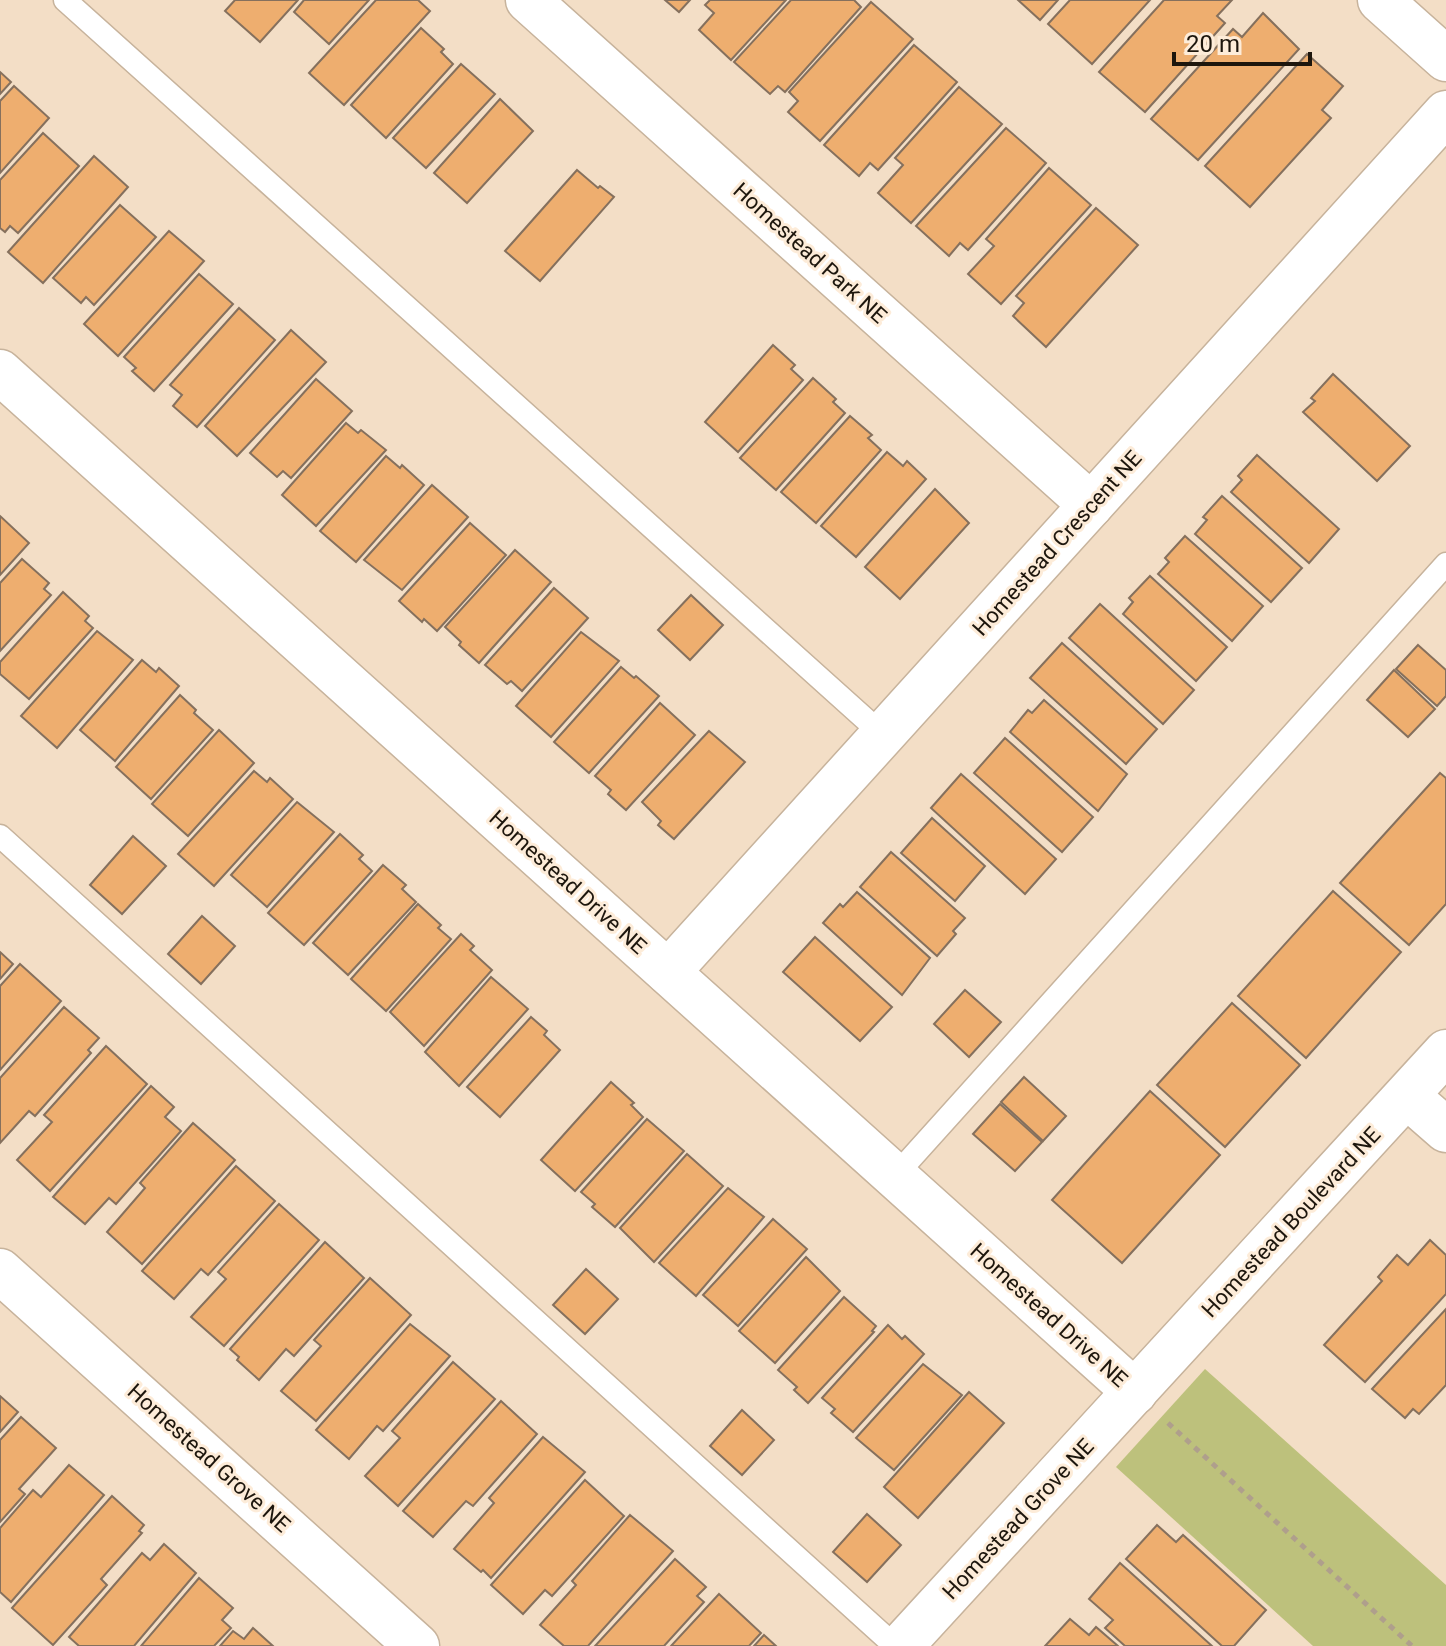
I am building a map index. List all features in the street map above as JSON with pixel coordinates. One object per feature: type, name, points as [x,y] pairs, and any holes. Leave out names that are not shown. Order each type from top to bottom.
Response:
[{"type":"street","name":"Homestead Park NE","points":[[528,0],[1091,505]]},
{"type":"street","points":[[1380,0],[1446,59]]},
{"type":"street","name":"Homestead Crescent NE","points":[[668,972],[1446,113]]},
{"type":"street","name":"Homestead Drive NE","points":[[0,372],[1135,1392]]},
{"type":"street","name":"Homestead Boulevard NE","points":[[1135,1392],[1446,1052]]},
{"type":"street","points":[[1407,1096],[1446,1130]]},
{"type":"street","name":"Homestead Grove NE","points":[[0,1271],[417,1646]]},
{"type":"street","name":"Homestead Grove NE","points":[[901,1646],[1135,1392]]},
{"type":"lane","points":[[65,0],[883,735]]},
{"type":"lane","points":[[895,1176],[1446,564]]},
{"type":"lane","points":[[0,836],[895,1646]]},
{"type":"path","points":[[1135,1392],[1412,1646]]},
{"type":"green space","points":[[1205,1369],[1446,1585],[1446,1646],[1313,1646],[1116,1467]]},
{"type":"building","points":[[235,0],[298,0],[260,42],[225,11]]},
{"type":"building","points":[[304,0],[369,0],[329,44],[294,12]]},
{"type":"building","points":[[376,0],[418,0],[430,11],[344,105],[309,73]]},
{"type":"building","points":[[665,0],[690,0],[679,12]]},
{"type":"building","points":[[710,0],[786,0],[731,60],[699,30],[714,13],[705,5]]},
{"type":"building","points":[[791,0],[854,0],[861,7],[785,92],[778,86],[770,94],[734,62]]},
{"type":"building","points":[[1018,0],[1058,0],[1040,20]]},
{"type":"building","points":[[1070,0],[1150,0],[1092,64],[1048,24]]},
{"type":"building","points":[[1164,0],[1232,0],[1217,16],[1225,23],[1145,112],[1099,72]]},
{"type":"building","points":[[871,2],[913,39],[820,141],[788,112],[798,101],[789,92]]},
{"type":"building","points":[[1263,13],[1299,49],[1198,160],[1151,119],[1233,29],[1242,37]]},
{"type":"building","points":[[421,28],[444,49],[441,52],[453,64],[386,138],[351,105]]},
{"type":"building","points":[[914,45],[957,82],[878,170],[870,163],[859,176],[824,145]]},
{"type":"building","points":[[1307,54],[1343,86],[1322,110],[1331,118],[1250,207],[1205,166]]},
{"type":"building","points":[[461,64],[495,94],[426,168],[393,138]]},
{"type":"building","points":[[0,72],[11,82],[0,94]]},
{"type":"building","points":[[14,86],[49,118],[0,173],[0,101]]},
{"type":"building","points":[[959,87],[1002,124],[911,223],[878,193],[903,165],[895,158]]},
{"type":"building","points":[[500,99],[533,131],[467,203],[434,173]]},
{"type":"building","points":[[1006,128],[1046,163],[968,250],[960,243],[949,256],[916,226]]},
{"type":"building","points":[[43,133],[79,166],[18,233],[10,226],[5,232],[0,228],[0,180]]},
{"type":"building","points":[[94,156],[128,187],[43,283],[8,252]]},
{"type":"building","points":[[1049,168],[1091,205],[1001,304],[968,274],[994,246],[986,239]]},
{"type":"building","points":[[577,170],[614,197],[540,281],[505,251]]},
{"type":"building","points":[[120,205],[156,237],[94,305],[86,297],[81,303],[53,278]]},
{"type":"building","points":[[1096,208],[1138,245],[1046,347],[1013,316],[1024,303],[1016,296]]},
{"type":"building","points":[[169,231],[204,261],[118,356],[84,324]]},
{"type":"building","points":[[199,274],[233,304],[154,391],[132,371],[136,368],[124,357]]},
{"type":"building","points":[[239,308],[275,340],[197,427],[173,406],[182,395],[170,385]]},
{"type":"building","points":[[291,330],[326,362],[237,456],[205,426]]},
{"type":"building","points":[[773,345],[795,365],[791,369],[803,380],[738,452],[705,422]]},
{"type":"building","points":[[1333,374],[1410,446],[1377,481],[1303,412],[1315,401],[1311,398]]},
{"type":"building","points":[[813,378],[836,399],[833,402],[845,413],[776,490],[740,458]]},
{"type":"building","points":[[316,379],[352,411],[291,478],[283,471],[277,477],[250,453]]},
{"type":"building","points":[[850,416],[872,435],[868,438],[881,450],[816,523],[781,492]]},
{"type":"building","points":[[346,423],[358,433],[361,430],[386,450],[316,526],[282,495]]},
{"type":"building","points":[[887,452],[903,466],[907,461],[926,479],[856,557],[821,526]]},
{"type":"building","points":[[1257,455],[1339,529],[1309,563],[1231,492],[1242,480],[1238,476]]},
{"type":"building","points":[[386,456],[400,468],[402,465],[424,485],[356,562],[320,531]]},
{"type":"building","points":[[432,485],[468,517],[402,590],[364,560]]},
{"type":"building","points":[[935,489],[969,523],[900,599],[865,567]]},
{"type":"building","points":[[1222,496],[1302,568],[1271,602],[1195,534],[1207,520],[1203,517]]},
{"type":"building","points":[[0,516],[29,543],[0,575]]},
{"type":"building","points":[[470,523],[506,555],[437,631],[399,601]]},
{"type":"building","points":[[1185,536],[1263,606],[1232,641],[1158,574],[1169,562],[1165,558]]},
{"type":"building","points":[[515,550],[551,582],[479,663],[445,627]]},
{"type":"building","points":[[22,559],[49,583],[44,589],[51,595],[0,651],[0,583]]},
{"type":"building","points":[[1150,576],[1227,647],[1196,681],[1123,614],[1133,602],[1129,598]]},
{"type":"building","points":[[554,588],[588,618],[522,691],[511,681],[507,684],[485,665]]},
{"type":"building","points":[[63,592],[89,616],[85,621],[93,628],[29,699],[0,674],[0,662]]},
{"type":"building","points":[[691,595],[723,625],[690,660],[658,630]]},
{"type":"building","points":[[1100,604],[1194,690],[1163,724],[1069,638]]},
{"type":"building","points":[[97,631],[133,660],[57,748],[21,716]]},
{"type":"building","points":[[581,632],[619,661],[551,737],[516,706]]},
{"type":"building","points":[[1062,643],[1157,729],[1126,764],[1030,678]]},
{"type":"building","points":[[1418,645],[1446,670],[1446,696],[1437,706],[1396,669]]},
{"type":"building","points":[[142,660],[156,672],[159,668],[179,686],[115,761],[80,730]]},
{"type":"building","points":[[621,667],[659,696],[589,773],[554,742]]},
{"type":"building","points":[[1394,670],[1435,709],[1408,737],[1367,700]]},
{"type":"building","points":[[180,695],[213,730],[151,799],[116,767]]},
{"type":"building","points":[[1044,700],[1127,774],[1098,811],[1010,732],[1028,710],[1032,713]]},
{"type":"building","points":[[660,703],[695,735],[626,810],[608,794],[611,790],[595,776]]},
{"type":"building","points":[[219,730],[254,763],[188,836],[152,804]]},
{"type":"building","points":[[709,731],[745,762],[674,839],[658,825],[661,821],[642,802]]},
{"type":"building","points":[[1005,738],[1093,817],[1062,852],[974,773]]},
{"type":"building","points":[[254,771],[267,782],[270,778],[293,799],[214,886],[178,854]]},
{"type":"building","points":[[1440,773],[1446,778],[1446,904],[1409,945],[1340,883]]},
{"type":"building","points":[[961,774],[1056,859],[1025,894],[931,808]]},
{"type":"building","points":[[297,802],[334,832],[267,907],[231,875]]},
{"type":"building","points":[[932,818],[985,866],[955,901],[901,853]]},
{"type":"building","points":[[340,834],[363,855],[359,859],[372,871],[304,945],[268,913]]},
{"type":"building","points":[[133,836],[166,866],[122,914],[90,885]]},
{"type":"building","points":[[891,852],[965,918],[937,956],[860,887]]},
{"type":"building","points":[[383,865],[406,885],[402,889],[416,902],[348,975],[313,943]]},
{"type":"building","points":[[1333,891],[1401,952],[1306,1058],[1238,996]]},
{"type":"building","points":[[857,892],[930,958],[902,995],[823,923],[840,904],[843,907]]},
{"type":"building","points":[[418,904],[451,939],[386,1011],[351,979]]},
{"type":"building","points":[[202,916],[235,946],[201,984],[168,954]]},
{"type":"building","points":[[461,934],[474,946],[470,950],[492,970],[424,1046],[390,1012]]},
{"type":"building","points":[[815,937],[892,1007],[860,1041],[783,972]]},
{"type":"building","points":[[0,952],[13,964],[0,979]]},
{"type":"building","points":[[20,964],[61,1001],[0,1070],[0,986]]},
{"type":"building","points":[[491,977],[528,1009],[459,1086],[425,1052]]},
{"type":"building","points":[[965,990],[1001,1022],[969,1057],[934,1024]]},
{"type":"building","points":[[1232,1003],[1300,1065],[1225,1147],[1157,1085]]},
{"type":"building","points":[[64,1007],[99,1038],[88,1050],[91,1053],[35,1116],[29,1111],[0,1143],[0,1078]]},
{"type":"building","points":[[531,1017],[547,1031],[544,1035],[560,1050],[500,1117],[467,1087]]},
{"type":"building","points":[[106,1046],[147,1084],[50,1191],[17,1160],[52,1122],[44,1115]]},
{"type":"building","points":[[1024,1077],[1066,1116],[1043,1141],[1001,1102]]},
{"type":"building","points":[[611,1082],[634,1103],[631,1105],[643,1117],[575,1191],[541,1160]]},
{"type":"building","points":[[151,1086],[174,1107],[165,1117],[181,1131],[116,1204],[109,1198],[85,1224],[53,1197]]},
{"type":"building","points":[[1150,1091],[1220,1155],[1122,1263],[1052,1200]]},
{"type":"building","points":[[1000,1104],[1042,1142],[1015,1171],[973,1134]]},
{"type":"building","points":[[647,1119],[684,1151],[615,1227],[592,1207],[595,1204],[581,1192]]},
{"type":"building","points":[[193,1123],[235,1160],[142,1264],[107,1232],[145,1188],[140,1183]]},
{"type":"building","points":[[687,1154],[723,1186],[654,1262],[620,1228]]},
{"type":"building","points":[[236,1166],[275,1201],[208,1275],[201,1269],[174,1299],[142,1271]]},
{"type":"building","points":[[728,1188],[764,1217],[696,1296],[659,1263]]},
{"type":"building","points":[[279,1204],[319,1240],[224,1346],[191,1317],[226,1279],[218,1272]]},
{"type":"building","points":[[773,1219],[807,1249],[738,1326],[703,1295]]},
{"type":"building","points":[[1430,1240],[1446,1255],[1446,1294],[1365,1382],[1324,1345],[1382,1281],[1378,1277],[1397,1255],[1408,1265]]},
{"type":"building","points":[[325,1242],[364,1278],[294,1356],[286,1349],[259,1380],[237,1360],[239,1357],[230,1349]]},
{"type":"building","points":[[806,1257],[840,1291],[775,1363],[739,1331]]},
{"type":"building","points":[[586,1269],[618,1299],[585,1334],[553,1305]]},
{"type":"building","points":[[370,1278],[411,1315],[316,1421],[281,1391],[321,1346],[314,1340]]},
{"type":"building","points":[[844,1297],[876,1326],[874,1332],[808,1403],[794,1390],[797,1387],[778,1370]]},
{"type":"building","points":[[1446,1309],[1446,1385],[1419,1414],[1413,1409],[1405,1418],[1372,1389]]},
{"type":"building","points":[[410,1324],[450,1356],[383,1431],[377,1426],[349,1459],[316,1430]]},
{"type":"building","points":[[888,1325],[924,1354],[853,1432],[831,1413],[835,1409],[822,1398]]},
{"type":"building","points":[[453,1362],[495,1399],[398,1506],[365,1476],[400,1438],[392,1431]]},
{"type":"building","points":[[923,1364],[962,1395],[894,1470],[856,1438]]},
{"type":"building","points":[[969,1392],[1004,1423],[918,1518],[884,1487]]},
{"type":"building","points":[[0,1396],[18,1412],[0,1432]]},
{"type":"building","points":[[501,1401],[537,1434],[473,1506],[466,1501],[433,1537],[403,1511]]},
{"type":"building","points":[[742,1410],[774,1440],[742,1475],[710,1446]]},
{"type":"building","points":[[21,1417],[56,1448],[19,1489],[25,1494],[0,1522],[0,1440]]},
{"type":"building","points":[[543,1437],[585,1472],[491,1578],[454,1549],[494,1503],[489,1498]]},
{"type":"building","points":[[69,1465],[104,1495],[11,1602],[0,1592],[0,1528],[33,1490],[41,1497]]},
{"type":"building","points":[[585,1480],[624,1516],[552,1596],[545,1590],[523,1614],[491,1585]]},
{"type":"building","points":[[112,1496],[144,1525],[139,1531],[142,1533],[101,1579],[107,1585],[53,1645],[12,1608]]},
{"type":"building","points":[[867,1514],[901,1545],[867,1582],[833,1552]]},
{"type":"building","points":[[630,1515],[673,1551],[588,1646],[564,1646],[540,1625],[576,1585],[572,1581]]},
{"type":"building","points":[[1157,1525],[1176,1542],[1183,1535],[1266,1610],[1234,1646],[1222,1646],[1126,1559]]},
{"type":"building","points":[[164,1544],[196,1573],[134,1646],[79,1646],[69,1637],[142,1553],[150,1560]]},
{"type":"building","points":[[675,1559],[706,1587],[697,1596],[704,1602],[664,1646],[595,1646]]},
{"type":"building","points":[[1120,1563],[1212,1646],[1125,1646],[1105,1628],[1113,1620],[1089,1599]]},
{"type":"building","points":[[199,1578],[233,1608],[222,1620],[231,1628],[214,1646],[141,1646]]},
{"type":"building","points":[[719,1594],[761,1633],[749,1646],[671,1646]]},
{"type":"building","points":[[1070,1619],[1089,1635],[1096,1627],[1118,1646],[1045,1646]]},
{"type":"building","points":[[253,1628],[273,1646],[220,1646],[233,1631],[244,1639]]},
{"type":"building","points":[[764,1635],[776,1646],[754,1646]]}]
